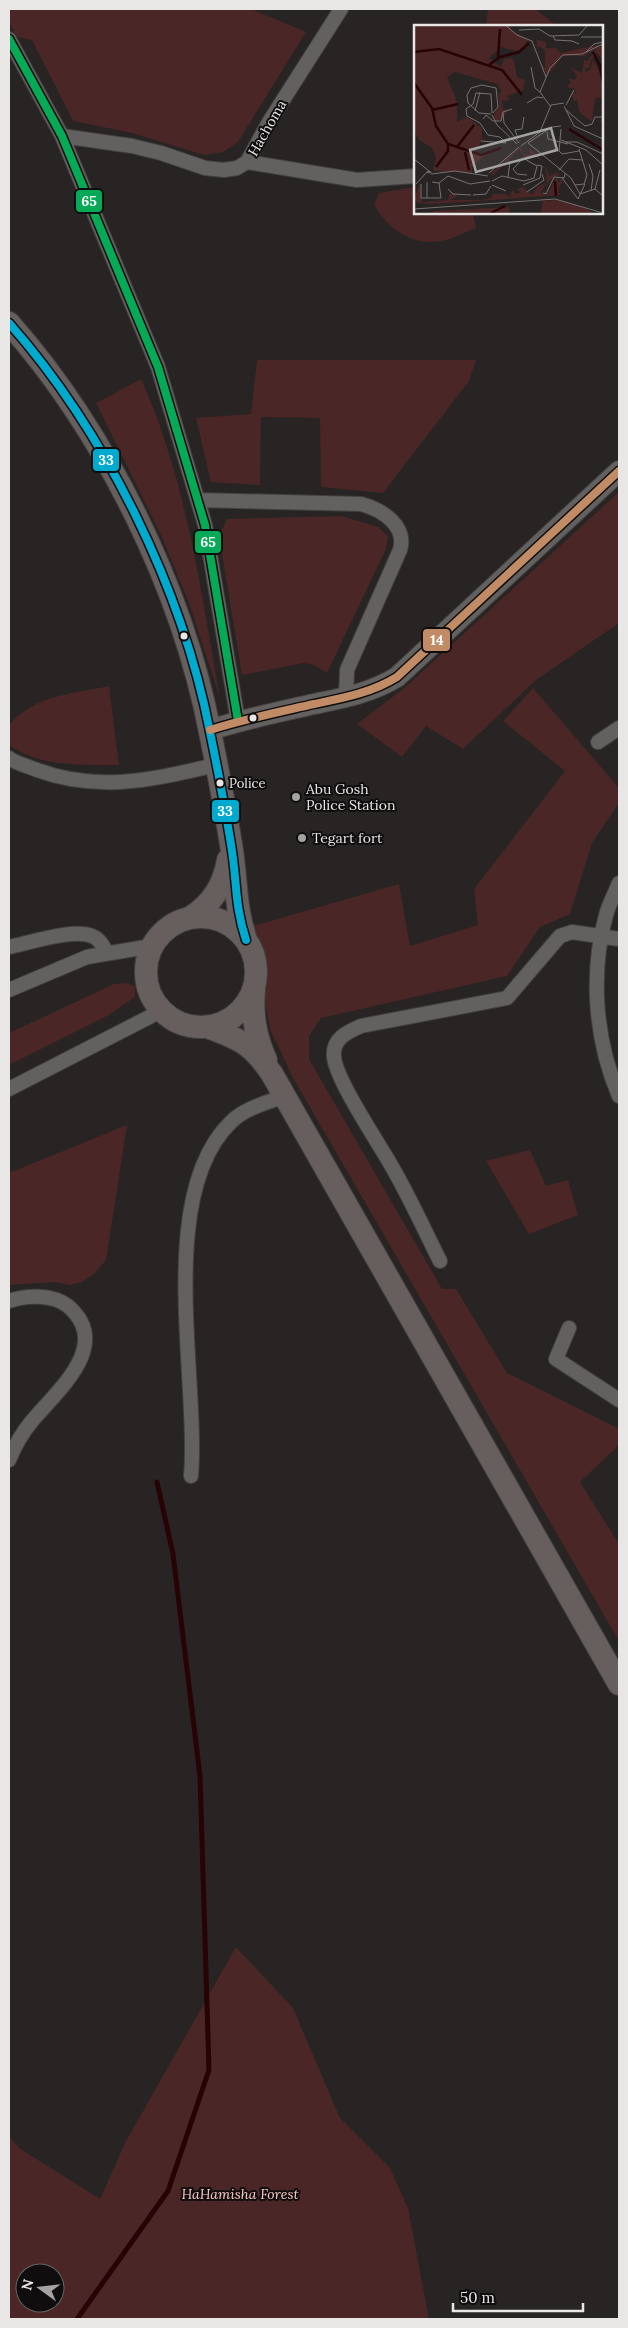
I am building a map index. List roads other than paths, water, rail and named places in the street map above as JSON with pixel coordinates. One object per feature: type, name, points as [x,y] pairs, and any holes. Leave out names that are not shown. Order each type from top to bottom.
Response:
[{"type":"main road","points":[[9,323],[73,404],[130,503],[161,572],[174,608],[210,730],[233,863],[236,901],[256,969],[252,1012],[255,1031],[272,1074]]},
{"type":"main road","points":[[191,917],[204,909],[219,889],[227,863],[228,831]]},
{"type":"main road","points":[[246,940],[236,929],[223,920],[208,916],[191,917],[175,922],[162,932],[152,946],[146,962],[146,980],[151,996],[161,1011],[174,1021],[190,1026],[207,1027],[237,1038],[250,1047],[272,1074],[619,1684]]},
{"type":"main road","points":[[207,1027],[223,1022],[237,1013],[248,1000],[254,985]]},
{"type":"street","name":"Hachoma","points":[[62,136],[161,152],[205,168],[224,170],[237,168],[247,162],[269,122],[341,9]]},
{"type":"street","points":[[9,39],[62,136],[158,367],[205,525],[238,721]]},
{"type":"street","points":[[247,162],[357,180],[414,176]]},
{"type":"street","points":[[210,730],[238,721],[346,698],[386,684],[409,667],[619,471]]},
{"type":"street","points":[[198,500],[361,504],[386,514],[399,530],[403,540],[400,550],[347,670],[346,698]]},
{"type":"street","points":[[598,742],[619,728]]},
{"type":"street","points":[[9,758],[47,773],[75,780],[108,783],[145,781],[216,765]]},
{"type":"street","points":[[619,883],[606,914],[597,965],[597,1004],[602,1047],[619,1096]]},
{"type":"street","points":[[440,1260],[393,1167],[339,1074],[334,1057],[336,1043],[343,1034],[361,1026],[507,998],[560,936],[572,932],[619,939]]},
{"type":"street","points":[[9,947],[78,933],[101,942],[107,953]]},
{"type":"street","points":[[9,990],[78,961],[107,953],[152,946]]},
{"type":"street","points":[[9,1089],[161,1011]]},
{"type":"street","points":[[192,1476],[185,1253],[196,1182],[212,1145],[230,1122],[244,1111],[285,1096]]},
{"type":"street","points":[[9,1301],[18,1298],[46,1298],[63,1302],[77,1314],[83,1324],[85,1345],[78,1367],[18,1439],[9,1460]]},
{"type":"street","points":[[569,1328],[556,1360],[619,1400]]},
{"type":"waterway","points":[[77,2319],[168,2191],[209,2070],[200,1776],[173,1554],[157,1482]]},
{"type":"place","name":"Police","points":[[220,783]]},
{"type":"place","name":"Abu Gosh Police Station","points":[[296,797]]},
{"type":"place","name":"Tegart fort","points":[[302,838]]},
{"type":"park label","name":"HaHamisha Forest","points":[[240,2194]]}]
